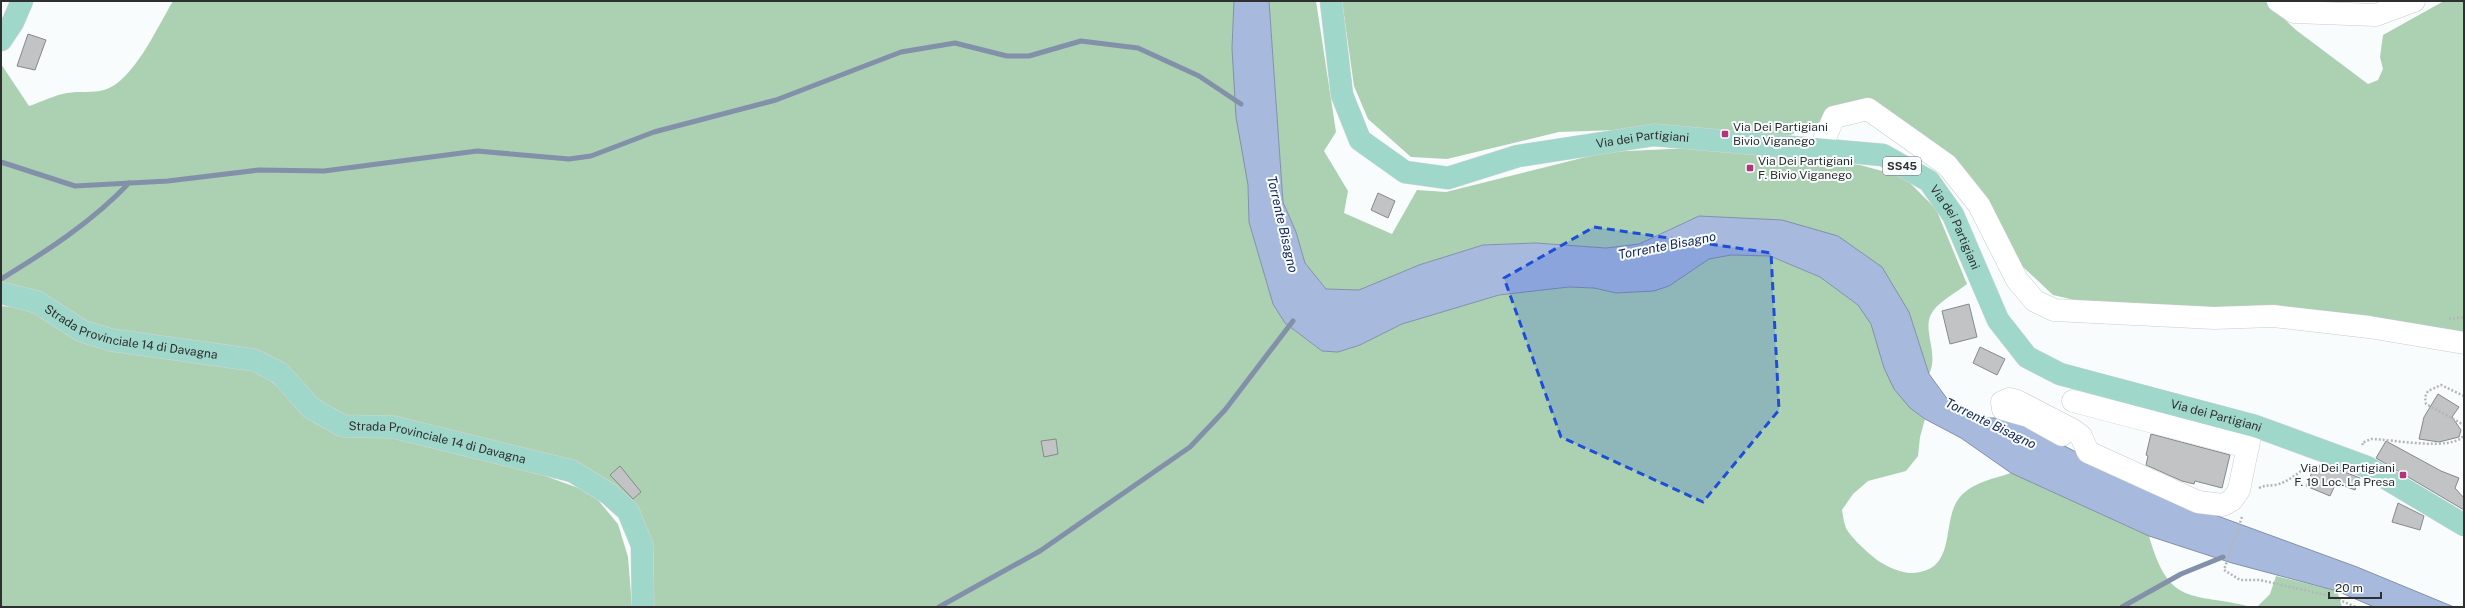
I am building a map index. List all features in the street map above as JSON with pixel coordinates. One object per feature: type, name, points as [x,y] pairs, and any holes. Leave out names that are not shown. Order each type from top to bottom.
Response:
[{"type":"main road","points":[[1,40],[13,22],[22,1]]},
{"type":"main road","name":"Via dei Partigiani","points":[[1331,1],[1342,95],[1360,140],[1405,172],[1448,178],[1518,156],[1654,135],[1884,155],[1929,181],[1953,215],[1998,320],[2027,357],[2060,374],[2252,426],[2367,467],[2464,525]]},
{"type":"main road","name":"Strada Provinciale 14 di Davagna","points":[[1,293],[37,302],[82,331],[111,340],[254,360],[280,373],[311,408],[343,426],[393,427],[572,471],[609,494],[628,511],[642,545],[643,607]]},
{"type":"street","points":[[2278,1],[2294,12],[2376,15],[2414,1]]},
{"type":"street","points":[[1820,149],[1834,117],[1868,109],[1947,165],[1979,205],[2017,280],[2034,301],[2054,310],[2214,318],[2272,316],[2369,327],[2464,343]]},
{"type":"street","points":[[2062,435],[2028,416],[2003,409],[2002,402],[2009,399],[2017,401],[2074,430],[2081,436],[2088,452],[2198,502],[2223,505],[2236,496],[2252,426]]},
{"type":"street","points":[[2073,401],[2248,447]]},
{"type":"path","points":[[2464,396],[2441,385],[2428,391],[2425,397],[2426,404],[2464,425]]},
{"type":"path","points":[[2367,467],[2369,456],[2362,443],[2371,439],[2441,444],[2458,442],[2464,435]]},
{"type":"path","points":[[2254,490],[2264,485],[2275,485],[2290,479],[2301,471],[2302,463],[2299,459]]},
{"type":"path","points":[[2244,511],[2224,570],[2240,580],[2260,580],[2330,596],[2356,607]]},
{"type":"highlighted area","points":[[1594,227],[1771,253],[1779,410],[1703,502],[1561,437],[1504,278]]},
{"type":"green space","points":[[173,1],[1234,1],[1232,48],[1248,185],[1249,222],[1273,304],[1285,323],[1322,351],[1338,352],[1360,345],[1402,324],[1499,295],[1569,287],[1594,288],[1616,293],[1669,286],[1709,259],[1731,255],[1770,256],[1820,277],[1858,305],[1871,323],[1884,368],[1910,408],[1925,419],[1920,437],[1918,456],[1906,471],[1868,481],[1853,494],[1842,510],[1848,532],[1880,562],[1900,571],[1909,573],[1920,572],[1932,568],[1944,551],[1954,506],[1960,497],[1977,484],[2011,473],[2149,536],[2157,559],[2165,575],[2175,586],[2186,593],[2198,597],[2252,607],[654,607],[653,543],[637,505],[616,485],[576,462],[346,415],[318,400],[286,364],[113,330],[86,321],[1,283],[1,64],[29,106],[62,94],[104,90],[115,85],[135,65]]},
{"type":"green space","points":[[1269,1],[1316,1],[1336,132],[1324,151],[1348,191],[1344,213],[1392,234],[1417,190],[1446,192],[1606,152],[1692,148],[1860,165],[1904,177],[1936,209],[1967,284],[1936,307],[1930,318],[1928,325],[1932,349],[1932,366],[1929,374],[1909,312],[1699,216],[1639,244],[1606,248],[1536,243],[1483,245],[1419,265],[1359,290],[1326,289],[1305,263],[1296,232],[1283,202]]},
{"type":"green space","points":[[1342,1],[2265,1],[2296,30],[2368,84],[2378,80],[2383,69],[2380,57],[2383,35],[2444,1],[2464,1],[2464,339],[2079,301],[2053,295],[2021,265],[1969,178],[1924,135],[1871,99],[1846,103],[1820,122],[1788,136],[1645,129],[1559,132],[1447,159],[1411,157],[1368,119],[1354,86]]},
{"type":"green space","points":[[1,306],[25,308],[90,344],[246,366],[268,378],[317,423],[405,437],[518,466],[592,493],[618,524],[628,557],[632,607],[1,607]]},
{"type":"green space","points":[[2276,576],[2337,591],[2342,607],[2257,607],[2270,594]]},
{"type":"water","name":"Torrente Bisagno","points":[[1234,1],[1269,1],[1283,202],[1296,232],[1305,263],[1326,289],[1359,290],[1419,265],[1483,245],[1536,243],[1606,248],[1639,244],[1699,216],[1782,220],[1838,236],[1882,267],[1909,312],[1929,374],[1948,400],[1985,418],[2010,418],[2080,454],[2204,511],[2357,567],[2454,607],[2374,607],[2337,591],[2232,563],[2149,536],[2011,473],[1961,438],[1925,419],[1910,408],[1894,389],[1884,368],[1871,324],[1858,305],[1820,277],[1770,256],[1731,255],[1709,259],[1669,286],[1654,291],[1616,293],[1594,288],[1569,287],[1499,295],[1402,324],[1360,345],[1338,352],[1322,351],[1285,323],[1273,304],[1249,222],[1248,185],[1236,117],[1232,48]]},
{"type":"building","points":[[28,34],[46,40],[35,70],[17,66]]},
{"type":"building","points":[[1378,193],[1395,201],[1388,218],[1371,210]]},
{"type":"building","points":[[1969,304],[1977,337],[1950,344],[1942,311]]},
{"type":"building","points":[[1980,347],[2005,359],[1997,375],[1973,363]]},
{"type":"building","points":[[2438,394],[2459,407],[2452,417],[2461,430],[2459,437],[2439,442],[2419,439],[2424,417]]},
{"type":"building","points":[[2151,434],[2230,455],[2222,488],[2195,481],[2194,484],[2182,481],[2146,465],[2148,456],[2146,455]]},
{"type":"building","points":[[1056,439],[1058,454],[1044,457],[1041,441]]},
{"type":"building","points":[[2386,441],[2441,471],[2459,478],[2455,488],[2464,498],[2464,510],[2376,458]]},
{"type":"building","points":[[2321,463],[2360,478],[2355,490],[2336,483],[2330,496],[2306,486],[2312,472],[2316,474]]},
{"type":"building","points":[[620,466],[641,492],[633,499],[610,475]]},
{"type":"building","points":[[2398,503],[2424,516],[2420,530],[2392,522]]},
{"type":"waterway","points":[[1,162],[75,186],[168,181],[259,170],[324,171],[477,151],[569,159],[591,156],[654,132],[776,100],[901,52],[955,43],[1007,56],[1029,56],[1081,41],[1138,48],[1199,76],[1241,104]]},
{"type":"waterway","points":[[1,279],[52,247],[100,211],[129,183]]},
{"type":"waterway","points":[[939,607],[1040,551],[1190,447],[1225,410],[1293,321]]},
{"type":"waterway","points":[[2122,607],[2181,574],[2223,557]]},
{"type":"place","name":"Via Dei Partigiani Bivio Viganego","points":[[1725,134]]},
{"type":"place","name":"Via Dei Partigiani F. Bivio Viganego","points":[[1750,168]]},
{"type":"place","name":"Via Dei Partigiani F. 19 Loc. La Presa","points":[[2403,475]]}]
